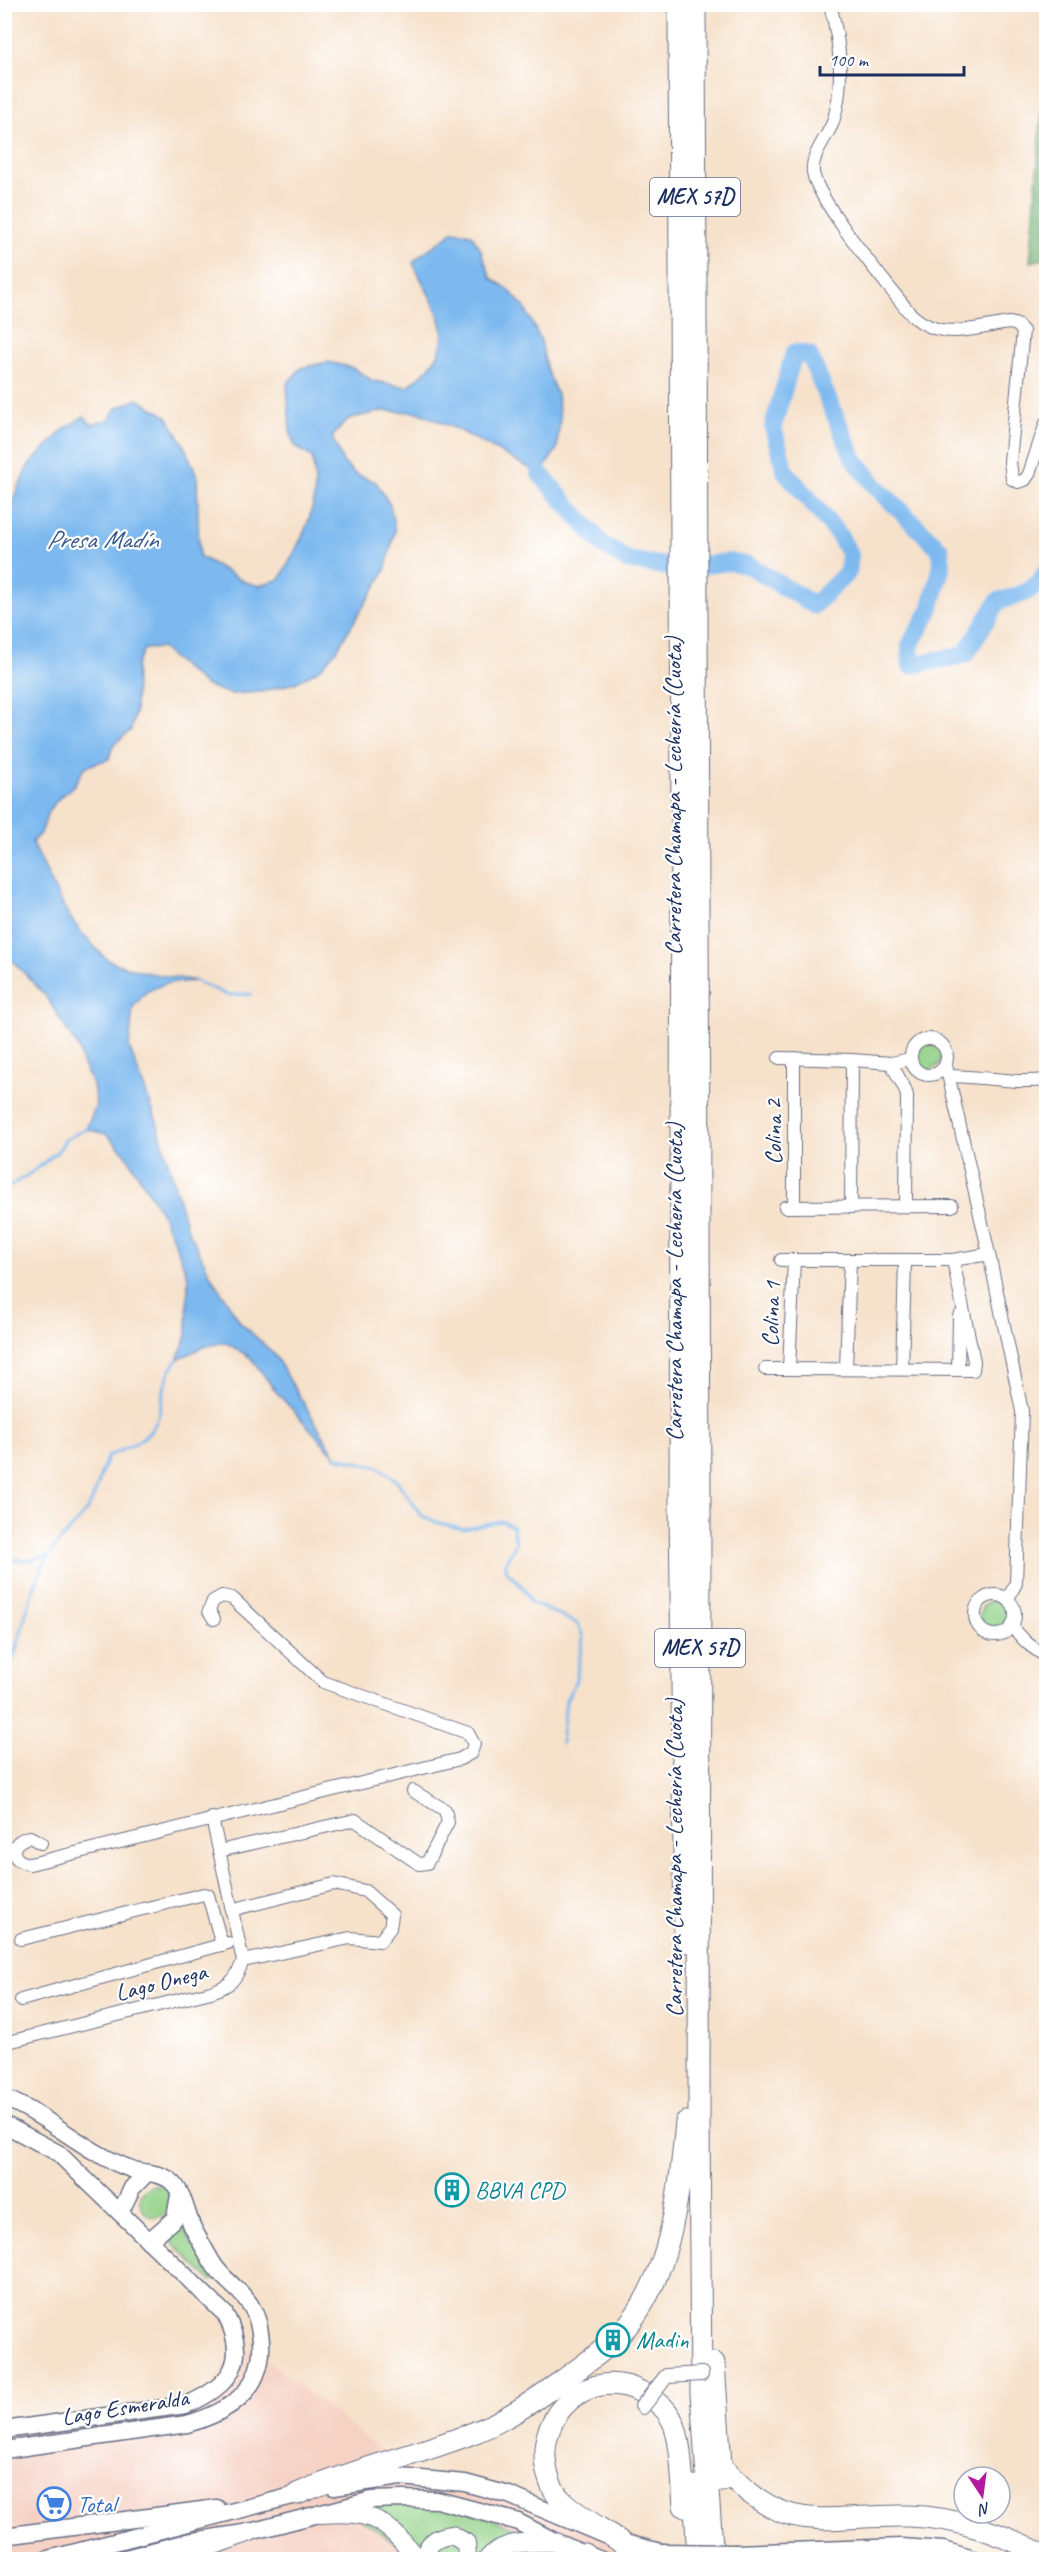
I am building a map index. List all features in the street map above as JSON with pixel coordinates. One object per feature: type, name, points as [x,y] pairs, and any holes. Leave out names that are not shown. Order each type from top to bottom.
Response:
[{"type":"highway","name":"Carretera Chamapa - Lechería (Cuota)","points":[[679,4],[688,390],[690,736],[700,1448],[701,2393],[714,2559]]},
{"type":"highway","name":"Carretera Chamapa - Lechería (Cuota)","points":[[688,390],[695,4]]},
{"type":"highway","name":"Carretera Chamapa - Lechería (Cuota)","points":[[690,736],[680,1506],[688,2392],[698,2559]]},
{"type":"highway","points":[[297,2494],[331,2479],[419,2453],[476,2432],[525,2407],[614,2341],[638,2311],[663,2261],[678,2202],[686,2122]]},
{"type":"highway","points":[[701,2305],[712,2341],[723,2468],[721,2503],[729,2556]]},
{"type":"highway","points":[[621,2542],[561,2499],[551,2485],[543,2455],[549,2424],[568,2401],[602,2383],[630,2386],[663,2405],[674,2423],[680,2453],[689,2559]]},
{"type":"highway","points":[[723,2468],[755,2499],[769,2508],[786,2513],[821,2519],[909,2516],[956,2522],[1008,2538],[1047,2557]]},
{"type":"main road","points":[[4,2098],[27,2107],[105,2159],[172,2181],[178,2191],[182,2218],[148,2241]]},
{"type":"main road","name":"Lago Esmeralda","points":[[4,2124],[58,2153],[225,2314],[237,2345],[235,2363],[229,2375],[207,2395],[186,2405],[4,2430]]},
{"type":"main road","points":[[120,2213],[132,2188],[146,2174]]},
{"type":"main road","name":"Lago Esmeralda","points":[[4,2450],[187,2424],[212,2417],[236,2402],[255,2379],[262,2356],[260,2326],[246,2298],[214,2266],[182,2218]]},
{"type":"main road","points":[[45,2559],[199,2522],[297,2494],[400,2477],[465,2483],[509,2495],[621,2542],[661,2552],[729,2556],[902,2547],[943,2550],[977,2559]]},
{"type":"main road","points":[[4,2536],[274,2500]]},
{"type":"main road","points":[[173,2559],[250,2532],[372,2500],[437,2500],[518,2522],[592,2558]]},
{"type":"main road","points":[[320,2514],[352,2512],[371,2518],[389,2527],[418,2559]]},
{"type":"main road","points":[[118,2559],[186,2542],[250,2532]]},
{"type":"main road","points":[[425,2559],[425,2554],[433,2541],[440,2536],[453,2535],[465,2543],[467,2559]]},
{"type":"main road","points":[[487,2559],[506,2546],[523,2542],[556,2542]]},
{"type":"street","points":[[830,4],[840,64],[840,93],[830,130],[814,160],[813,172],[824,199],[908,312],[920,324],[933,330],[948,331],[1010,323],[1017,325],[1023,332],[1010,471],[1012,479],[1018,482],[1025,480],[1029,474],[1047,423]]},
{"type":"street","points":[[900,1080],[913,1064],[913,1050],[919,1042],[933,1039],[941,1043],[947,1051],[947,1071],[990,1254],[1022,1411],[1016,1583],[1008,1599]]},
{"type":"street","points":[[779,1058],[913,1064],[922,1074],[931,1076],[947,1071],[1028,1082],[1047,1080]]},
{"type":"street","name":"Colina 2","points":[[794,1058],[789,1207],[952,1206]]},
{"type":"street","points":[[851,1207],[852,1060]]},
{"type":"street","points":[[891,1063],[907,1096],[906,1206]]},
{"type":"street","name":"Colina 1","points":[[789,1369],[788,1260],[905,1262],[952,1260],[990,1254]]},
{"type":"street","name":"Colina 1","points":[[765,1369],[978,1370],[974,1361],[952,1260]]},
{"type":"street","points":[[846,1368],[850,1261]]},
{"type":"street","points":[[902,1369],[905,1262]]},
{"type":"street","name":"Colina 1","points":[[958,1370],[960,1300]]},
{"type":"street","points":[[997,1594],[1008,1599],[1014,1607],[1016,1617],[1012,1627],[1002,1634],[990,1635],[979,1629],[974,1617],[976,1605],[985,1596],[997,1594]]},
{"type":"street","points":[[41,1843],[30,1837],[21,1839],[14,1851],[16,1858],[22,1863],[30,1864],[460,1759],[471,1753],[474,1744],[468,1733],[323,1682],[232,1598],[222,1596],[213,1601],[209,1611],[214,1620]]},
{"type":"street","points":[[1012,1627],[1027,1643],[1047,1657]]},
{"type":"street","points":[[219,1851],[356,1820],[419,1863],[427,1863],[448,1822],[445,1810],[413,1791]]},
{"type":"street","points":[[212,1818],[231,1910],[243,1961],[350,1938],[380,1941],[390,1929],[392,1915],[365,1891],[334,1884],[231,1910]]},
{"type":"street","points":[[21,1939],[204,1894],[207,1895],[222,1945]]},
{"type":"street","points":[[21,2000],[238,1940]]},
{"type":"street","name":"Lago Onega","points":[[4,2043],[227,1987],[237,1977],[243,1961]]},
{"type":"street","points":[[702,2373],[702,2375],[667,2377],[643,2408],[641,2406],[666,2375],[702,2373]]},
{"type":"shaded area","points":[[237,2345],[262,2356],[416,2478],[438,2479],[648,2550],[850,2548],[977,2560],[5,2560],[5,2430],[207,2395]]},
{"type":"green space","points":[[1046,59],[1046,259],[1030,262]]},
{"type":"green space","points":[[927,1040],[938,1044],[942,1055],[938,1066],[927,1070],[916,1066],[912,1055],[916,1044]]},
{"type":"green space","points":[[995,1600],[1006,1604],[1010,1615],[1006,1626],[995,1630],[984,1626],[980,1615],[984,1604]]},
{"type":"green space","points":[[156,2185],[167,2190],[172,2201],[167,2212],[156,2217],[145,2212],[140,2201],[145,2190]]},
{"type":"green space","points":[[182,2222],[193,2246],[214,2278],[211,2281],[165,2235]]},
{"type":"green space","points":[[372,2500],[437,2500],[556,2542],[487,2559],[418,2559],[352,2512]]},
{"type":"water","name":"Presa Madín","points":[[453,231],[471,234],[480,248],[491,278],[508,289],[524,307],[541,341],[546,367],[557,395],[560,418],[557,449],[540,474],[459,430],[418,412],[382,411],[348,419],[332,437],[343,462],[355,474],[376,482],[390,505],[395,531],[385,571],[336,651],[321,668],[297,682],[261,692],[230,694],[205,685],[161,648],[144,649],[136,666],[135,713],[131,730],[113,745],[109,759],[85,767],[74,785],[48,811],[42,831],[32,842],[73,922],[105,958],[141,971],[196,981],[166,983],[146,992],[133,1007],[129,1047],[157,1122],[186,1225],[211,1276],[240,1322],[274,1354],[336,1457],[278,1394],[250,1357],[225,1342],[203,1347],[177,1360],[187,1336],[188,1277],[175,1243],[162,1214],[125,1153],[106,1134],[86,1129],[96,1106],[93,1085],[82,1063],[79,1049],[45,995],[5,953],[5,517],[28,466],[63,430],[84,416],[92,425],[110,419],[115,409],[138,399],[167,416],[182,441],[197,476],[199,556],[245,582],[259,586],[280,579],[303,535],[313,506],[315,491],[312,457],[295,446],[290,431],[287,384],[301,368],[328,362],[353,368],[373,381],[407,387],[426,371],[437,356],[442,342],[442,329],[431,299],[413,263]]},
{"type":"waterway","points":[[540,474],[603,545],[627,560],[676,568],[730,562],[750,566],[814,605],[848,572],[850,555],[839,535],[785,471],[773,427],[794,353],[809,355],[853,457],[875,486],[940,549],[942,565],[930,610],[910,645],[911,665],[965,655],[998,601],[1032,589],[1046,572]]},
{"type":"waterway","points":[[196,981],[227,995],[251,994]]},
{"type":"waterway","points":[[4,1190],[35,1170],[59,1150],[65,1140],[86,1129]]},
{"type":"waterway","points":[[4,1682],[34,1587],[48,1557],[82,1517],[90,1504],[108,1456],[138,1441],[155,1424],[166,1381],[177,1360]]},
{"type":"waterway","points":[[336,1457],[378,1467],[396,1480],[422,1516],[439,1523],[463,1529],[501,1521],[513,1527],[516,1543],[506,1561],[506,1570],[526,1591],[530,1602],[578,1624],[583,1637],[575,1683],[566,1700],[561,1743]]},
{"type":"waterway","points":[[4,1560],[30,1560],[47,1556]]},
{"type":"place","name":"BBVA CPD","points":[[452,2190]]},
{"type":"place","name":"Madin","points":[[613,2340]]},
{"type":"place","name":"Total","points":[[54,2504]]}]
